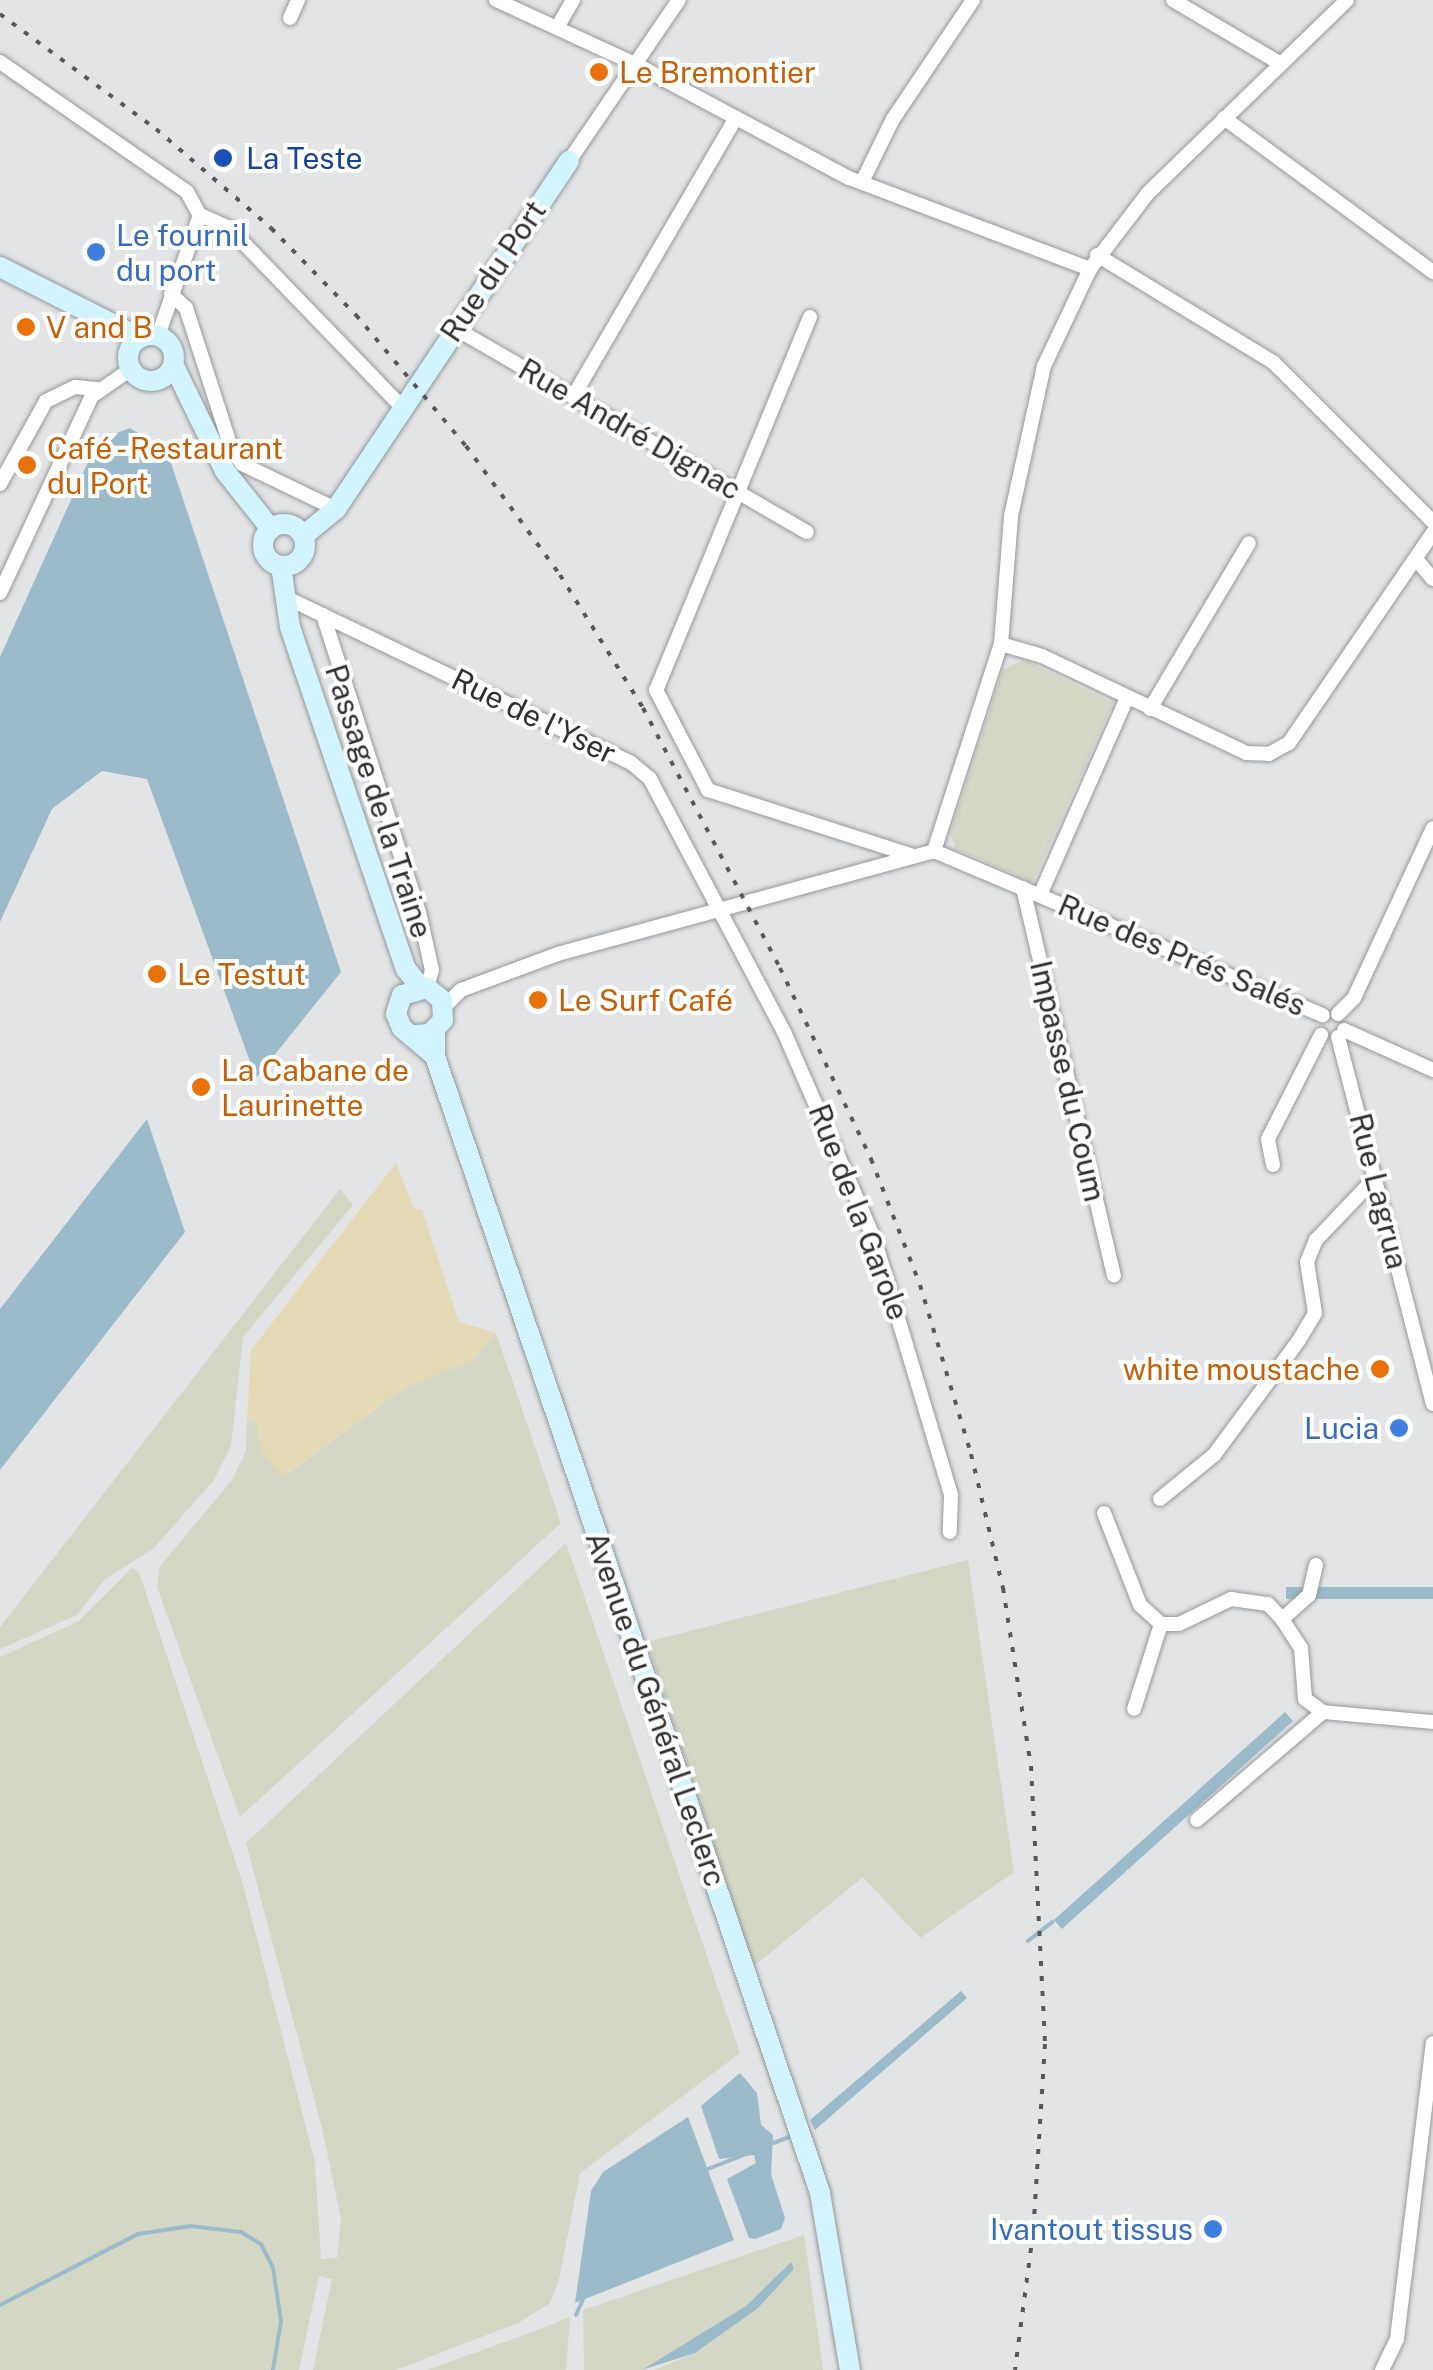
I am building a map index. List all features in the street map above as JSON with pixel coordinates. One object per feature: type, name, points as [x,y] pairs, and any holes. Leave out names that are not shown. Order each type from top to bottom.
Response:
[{"type":"main road","name":"Rue du Port","points":[[303,536],[336,510],[454,327],[569,161]]},
{"type":"main road","points":[[0,267],[108,322],[139,349],[154,382],[195,404]]},
{"type":"main road","points":[[139,349],[174,351],[174,366],[225,471],[271,528]]},
{"type":"main road","points":[[154,382],[174,366]]},
{"type":"main road","points":[[271,528],[289,524],[303,536],[303,555],[281,566]]},
{"type":"main road","points":[[271,528],[265,554],[281,566],[283,596],[406,969],[425,993],[425,1033],[398,1021],[425,993]]},
{"type":"main road","name":"Avenue du Général Leclerc","points":[[425,1033],[820,2193],[850,2370]]},
{"type":"street","points":[[290,18],[298,0]]},
{"type":"street","points":[[496,0],[637,65],[862,182],[1093,262],[1273,362],[1433,522]]},
{"type":"street","points":[[558,26],[573,0]]},
{"type":"street","name":"Rue du Port","points":[[569,161],[679,0]]},
{"type":"street","points":[[862,182],[893,119],[973,0]]},
{"type":"street","points":[[1173,0],[1278,62]]},
{"type":"street","points":[[425,993],[461,990],[717,908],[934,851],[1001,644],[1010,516],[1044,366],[1093,262],[1278,62],[1347,0]]},
{"type":"street","points":[[0,62],[187,192],[200,216],[228,228],[402,407]]},
{"type":"street","points":[[574,396],[736,118]]},
{"type":"street","points":[[1224,118],[1433,272]]},
{"type":"street","points":[[0,593],[97,389],[139,349],[172,294],[200,216]]},
{"type":"street","points":[[172,294],[186,308],[232,450],[242,464],[336,510]]},
{"type":"street","points":[[810,318],[741,493],[656,690],[708,790],[914,856]]},
{"type":"street","name":"Rue André Dignac","points":[[454,327],[806,532]]},
{"type":"street","points":[[0,484],[46,401],[76,387],[97,389]]},
{"type":"street","points":[[1001,644],[1246,753],[1278,750],[1433,533]]},
{"type":"street","points":[[1150,709],[1249,543]]},
{"type":"street","points":[[1416,559],[1433,578]]},
{"type":"street","name":"Rue de l'Yser","points":[[283,596],[641,770],[717,908]]},
{"type":"street","name":"Passage de la Traine","points":[[322,615],[418,912],[432,970],[425,993]]},
{"type":"street","points":[[1040,895],[1128,698]]},
{"type":"street","points":[[1273,1165],[1268,1139],[1330,1015],[1354,998],[1433,828]]},
{"type":"street","name":"Rue des Prés Salés","points":[[934,851],[1330,1015]]},
{"type":"street","name":"Impasse du Coum","points":[[1023,888],[1114,1275]]},
{"type":"street","name":"Rue de la Garole","points":[[717,908],[820,1108],[898,1302],[951,1495],[950,1532]]},
{"type":"street","name":"Rue Lagrua","points":[[1330,1015],[1341,1034],[1433,1404]]},
{"type":"street","points":[[1321,1035],[1341,1034],[1433,1070]]},
{"type":"street","points":[[1160,1499],[1214,1455],[1299,1340],[1315,1314],[1307,1262],[1316,1240],[1376,1177]]},
{"type":"street","points":[[1104,1513],[1140,1605],[1162,1624],[1179,1624],[1231,1599],[1268,1604],[1301,1648],[1302,1694],[1323,1712],[1433,1722]]},
{"type":"street","points":[[1282,1619],[1310,1595],[1316,1564]]},
{"type":"street","points":[[1134,1709],[1162,1624]]},
{"type":"street","points":[[1197,1820],[1323,1712]]},
{"type":"street","points":[[1382,2370],[1397,2339],[1433,2044]]},
{"type":"green space","points":[[1024,660],[1113,703],[1033,882],[956,849],[950,834],[1003,670]]},
{"type":"green space","points":[[340,1189],[353,1205],[243,1337],[231,1446],[213,1481],[154,1548],[104,1580],[77,1615],[0,1649],[0,1627]]},
{"type":"green space","points":[[496,1333],[561,1523],[240,1817],[157,1587],[160,1566],[232,1480],[246,1451],[247,1421],[256,1420],[284,1476],[403,1389],[473,1360]]},
{"type":"green space","points":[[566,1543],[740,2053],[580,2173],[558,2284],[549,2304],[518,2323],[396,2370],[313,2370],[332,2279],[319,2276],[299,2370],[0,2370],[0,1657],[79,1621],[132,1568],[139,1572],[242,1881],[315,2162],[321,2259],[337,2258],[341,2219],[322,2128],[246,1843]]},
{"type":"green space","points":[[968,1560],[1014,1872],[920,1938],[863,1877],[754,1966],[647,1642]]},
{"type":"green space","points":[[804,2235],[823,2370],[654,2370],[695,2353],[757,2309],[791,2262],[746,2306],[687,2347],[642,2370],[584,2370],[583,2310]]},
{"type":"green space","points":[[570,2317],[566,2370],[427,2370],[538,2330]]},
{"type":"sand","points":[[396,1163],[414,1208],[422,1210],[459,1322],[496,1333],[473,1360],[403,1389],[283,1476],[261,1449],[256,1420],[247,1421],[251,1350]]},
{"type":"water","points":[[130,428],[167,451],[341,972],[256,1078],[147,779],[102,771],[52,809],[0,922],[0,657],[98,440]]},
{"type":"water","points":[[147,1119],[185,1232],[0,1470],[0,1309]]},
{"type":"water","points":[[1286,1587],[1433,1587],[1433,1599],[1286,1599]]},
{"type":"water","points":[[1285,1712],[1293,1721],[1062,1929],[1054,1920]]},
{"type":"water","points":[[961,1991],[967,1998],[815,2130],[810,2120]]},
{"type":"water","points":[[740,2073],[757,2093],[761,2125],[773,2135],[771,2174],[785,2218],[781,2229],[755,2239],[749,2238],[727,2179],[756,2163],[754,2155],[719,2159],[701,2106]]},
{"type":"water","points":[[688,2117],[734,2240],[575,2303],[591,2191],[603,2172]]},
{"type":"water","points":[[791,2262],[794,2269],[757,2309],[695,2353],[642,2370],[746,2306]]},
{"type":"waterway","points":[[1028,1941],[1052,1922]]},
{"type":"waterway","points":[[773,2143],[792,2136]]},
{"type":"waterway","points":[[708,2169],[746,2154]]},
{"type":"waterway","points":[[0,2305],[138,2234],[190,2226],[241,2232],[261,2244],[273,2268],[281,2321],[273,2370]]},
{"type":"waterway","points":[[576,2315],[584,2297]]},
{"type":"railway","points":[[0,14],[156,129],[271,228],[356,315],[466,446],[560,575],[643,708],[780,968],[871,1159],[920,1285],[971,1454],[1003,1588],[1031,1766],[1045,2044],[1033,2233],[1015,2370]]},
{"type":"place","name":"Le Bremontier","points":[[599,72]]},
{"type":"place","name":"La Teste","points":[[223,158]]},
{"type":"place","name":"Le fournil du port","points":[[96,252]]},
{"type":"place","name":"V and B","points":[[26,327]]},
{"type":"place","name":"Café - Restaurant du Port","points":[[27,465]]},
{"type":"place","name":"Le Testut","points":[[157,974]]},
{"type":"place","name":"Le Surf Café","points":[[538,1000]]},
{"type":"place","name":"La Cabane de Laurinette","points":[[201,1087]]},
{"type":"place","name":"white moustache","points":[[1380,1369]]},
{"type":"place","name":"Lucia","points":[[1399,1428]]},
{"type":"place","name":"Ivantout tissus","points":[[1213,2229]]}]
